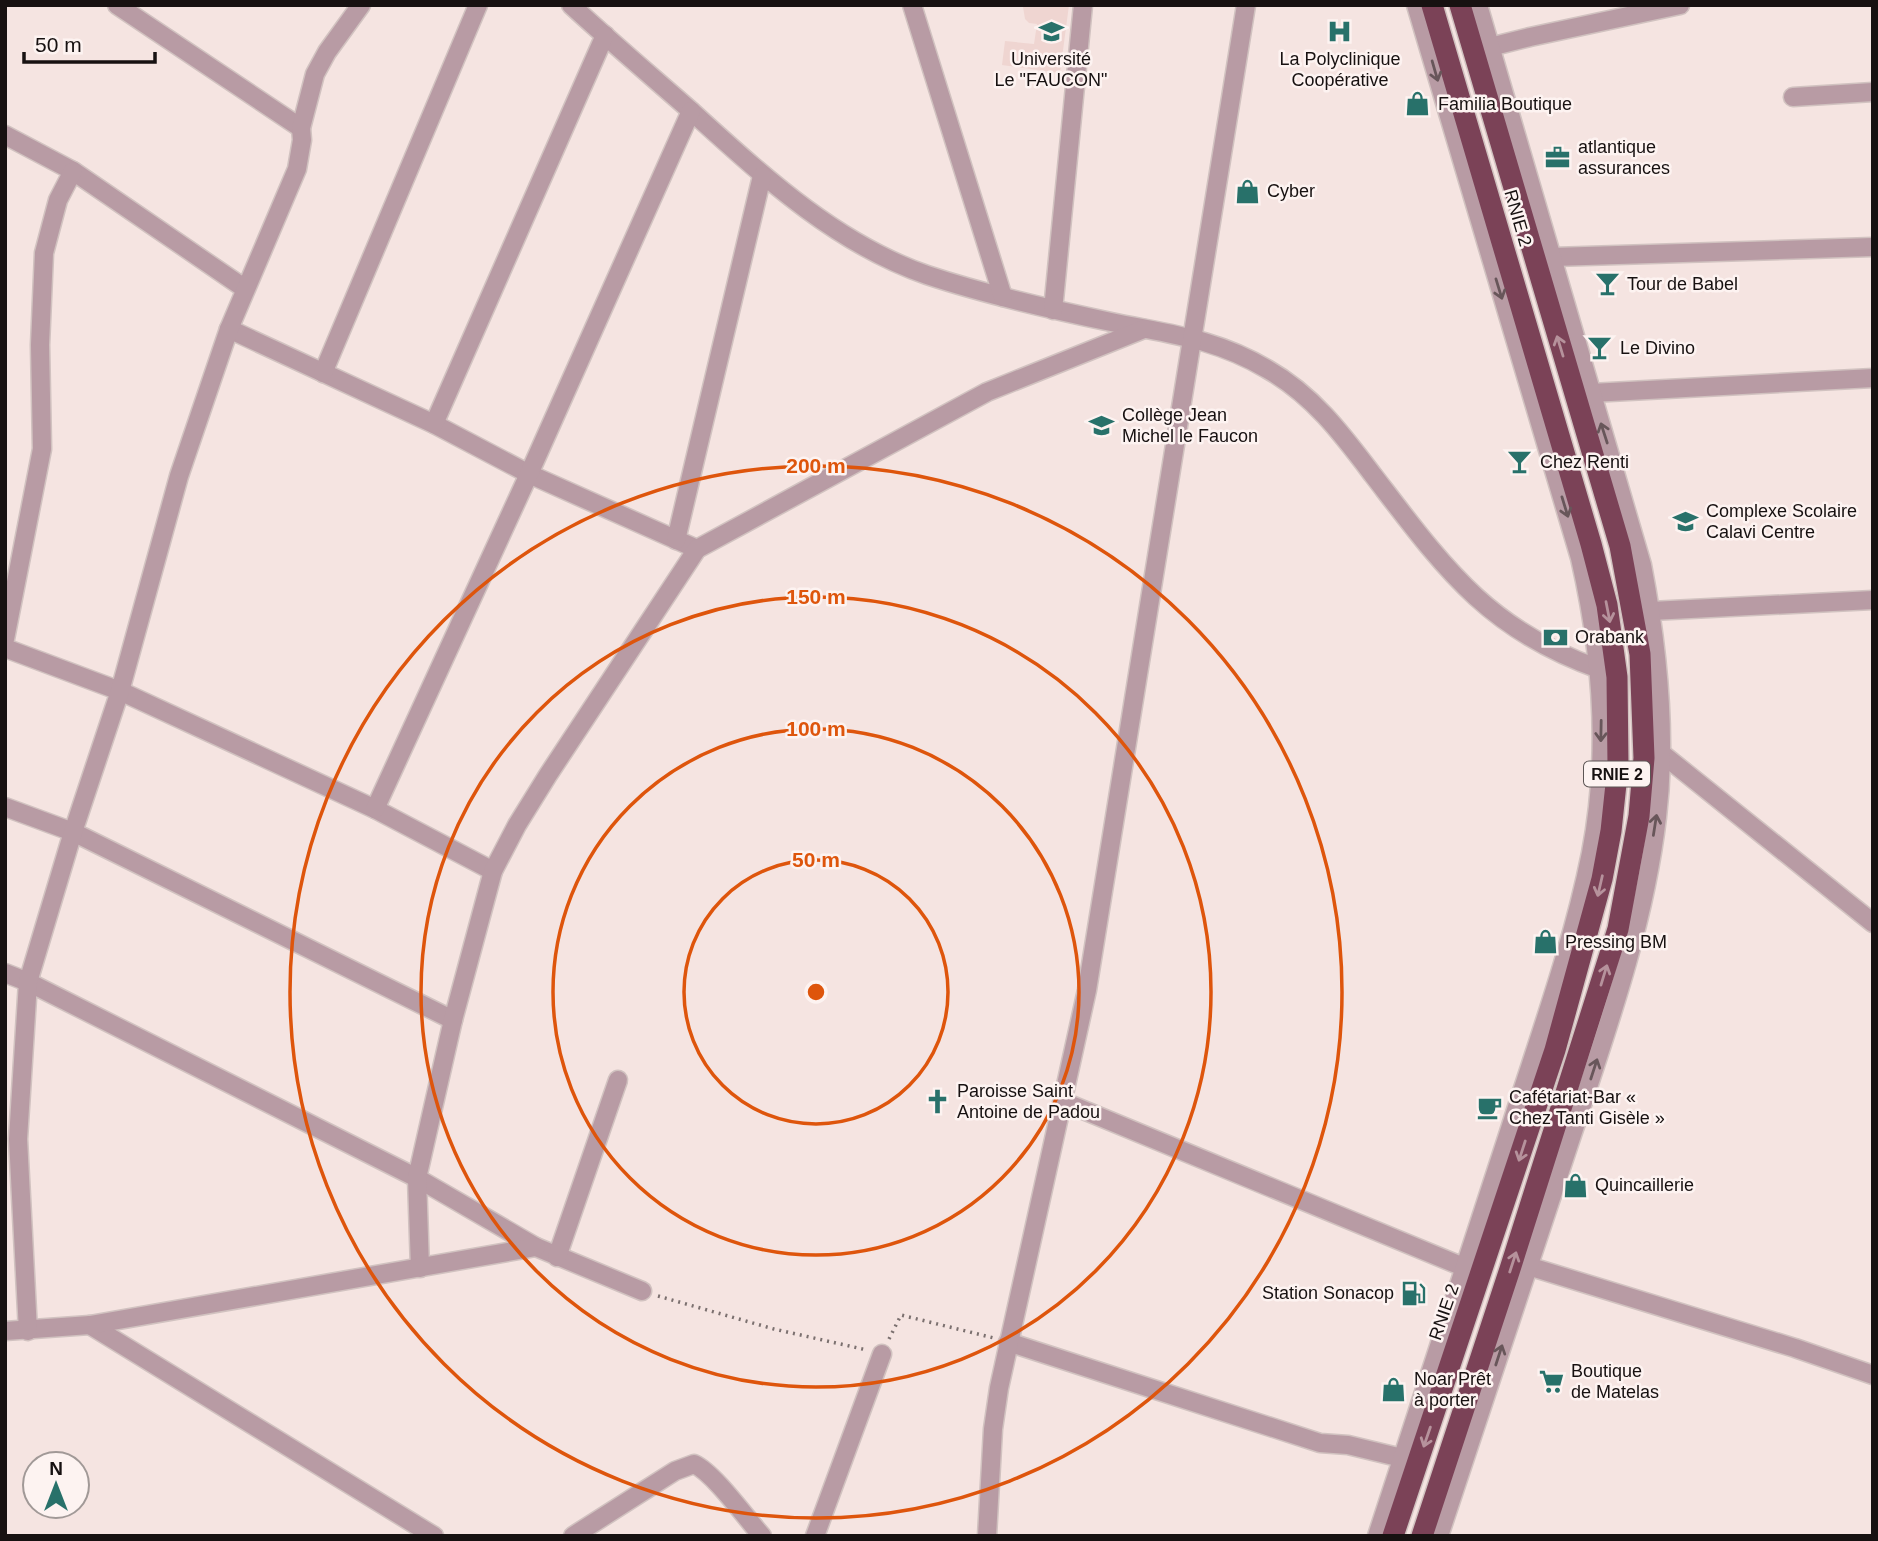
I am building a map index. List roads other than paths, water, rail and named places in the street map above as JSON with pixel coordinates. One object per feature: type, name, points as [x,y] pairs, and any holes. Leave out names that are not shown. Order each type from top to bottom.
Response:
[{"type":"highway","name":"RNIE 2","points":[[1393,1536],[1555,1050],[1602,879],[1611,831],[1618,765],[1617,677],[1604,593],[1432,5]]},
{"type":"highway","name":"RNIE 2","points":[[1422,1536],[1618,929],[1639,816],[1644,758],[1640,654],[1620,546],[1460,5]]},
{"type":"street","points":[[117,5],[301,128]]},
{"type":"street","points":[[28,1331],[14,1216],[12,1137],[28,982],[73,832],[120,691],[179,476],[244,288],[297,169],[307,99],[321,63],[344,26],[362,5]]},
{"type":"street","points":[[323,373],[478,5]]},
{"type":"street","points":[[912,5],[1003,297]]},
{"type":"street","points":[[1053,310],[1083,5]]},
{"type":"street","points":[[987,1536],[993,1429],[1008,1342],[1087,990],[1247,5]]},
{"type":"street","points":[[1377,1536],[1573,929],[1591,852],[1601,758],[1599,669],[1587,589],[1572,529],[1416,5]]},
{"type":"street","points":[[1439,1536],[1599,1054],[1637,919],[1657,818],[1661,753],[1659,685],[1651,611],[1632,524],[1478,5]]},
{"type":"street","points":[[1490,47],[1680,5]]},
{"type":"street","points":[[578,7],[605,35],[762,176],[821,220],[875,253],[925,274],[1003,297],[1053,310],[1193,337],[1243,356],[1296,387],[1335,425],[1438,558],[1483,605],[1508,625],[1562,656],[1599,669]]},
{"type":"street","points":[[434,424],[605,35]]},
{"type":"street","points":[[1793,97],[1873,92]]},
{"type":"street","points":[[376,809],[691,111]]},
{"type":"street","points":[[5,135],[73,171],[244,288]]},
{"type":"street","points":[[5,639],[41,449],[40,345],[44,253],[58,200],[73,171]]},
{"type":"street","points":[[676,540],[762,176]]},
{"type":"street","points":[[1553,257],[1873,247]]},
{"type":"street","points":[[229,328],[434,424],[529,474],[697,549]]},
{"type":"street","points":[[420,1268],[416,1178],[453,1020],[493,871],[548,775],[697,549],[987,392],[1144,329]]},
{"type":"street","points":[[1591,393],[1873,378]]},
{"type":"street","points":[[1651,611],[1873,600]]},
{"type":"street","points":[[5,648],[120,691],[376,809],[493,871]]},
{"type":"street","points":[[1661,753],[1873,923]]},
{"type":"street","points":[[5,807],[73,832],[453,1020]]},
{"type":"street","points":[[5,973],[28,982],[416,1178],[557,1257],[642,1291]]},
{"type":"street","points":[[557,1257],[618,1080]]},
{"type":"street","points":[[1064,1102],[1465,1268]]},
{"type":"street","points":[[5,1331],[90,1325],[537,1247]]},
{"type":"street","points":[[1528,1266],[1795,1348],[1873,1375]]},
{"type":"street","points":[[90,1325],[434,1536]]},
{"type":"street","points":[[1008,1342],[1308,1440],[1348,1445],[1402,1458]]},
{"type":"street","points":[[815,1536],[882,1354]]},
{"type":"street","points":[[573,1536],[675,1471],[694,1464],[715,1482],[762,1536]]},
{"type":"place","name":"Université Le \"FAUCON\"","points":[[1051,32]]},
{"type":"place","name":"La Polyclinique Coopérative","points":[[1340,32]]},
{"type":"place","name":"Familia Boutique","points":[[1418,104]]},
{"type":"place","name":"atlantique assurances","points":[[1558,157]]},
{"type":"place","name":"Cyber","points":[[1247,191]]},
{"type":"place","name":"Tour de Babel","points":[[1607,284]]},
{"type":"place","name":"Le Divino","points":[[1600,348]]},
{"type":"place","name":"Collège Jean Michel le Faucon","points":[[1102,425]]},
{"type":"place","name":"Chez Renti","points":[[1520,462]]},
{"type":"place","name":"Complexe Scolaire Calavi Centre","points":[[1686,521]]},
{"type":"place","name":"Orabank","points":[[1555,637]]},
{"type":"place","name":"Pressing BM","points":[[1545,942]]},
{"type":"place","name":"Paroisse Saint Antoine de Padou","points":[[937,1101]]},
{"type":"place","name":"Cafétariat-Bar « Chez Tanti Gisèle »","points":[[1489,1107]]},
{"type":"place","name":"Quincaillerie","points":[[1575,1185]]},
{"type":"place","name":"Station Sonacop","points":[[1414,1293]]},
{"type":"place","name":"Boutique de Matelas","points":[[1551,1381]]},
{"type":"place","name":"Noar Prêt à porter","points":[[1394,1389]]}]
